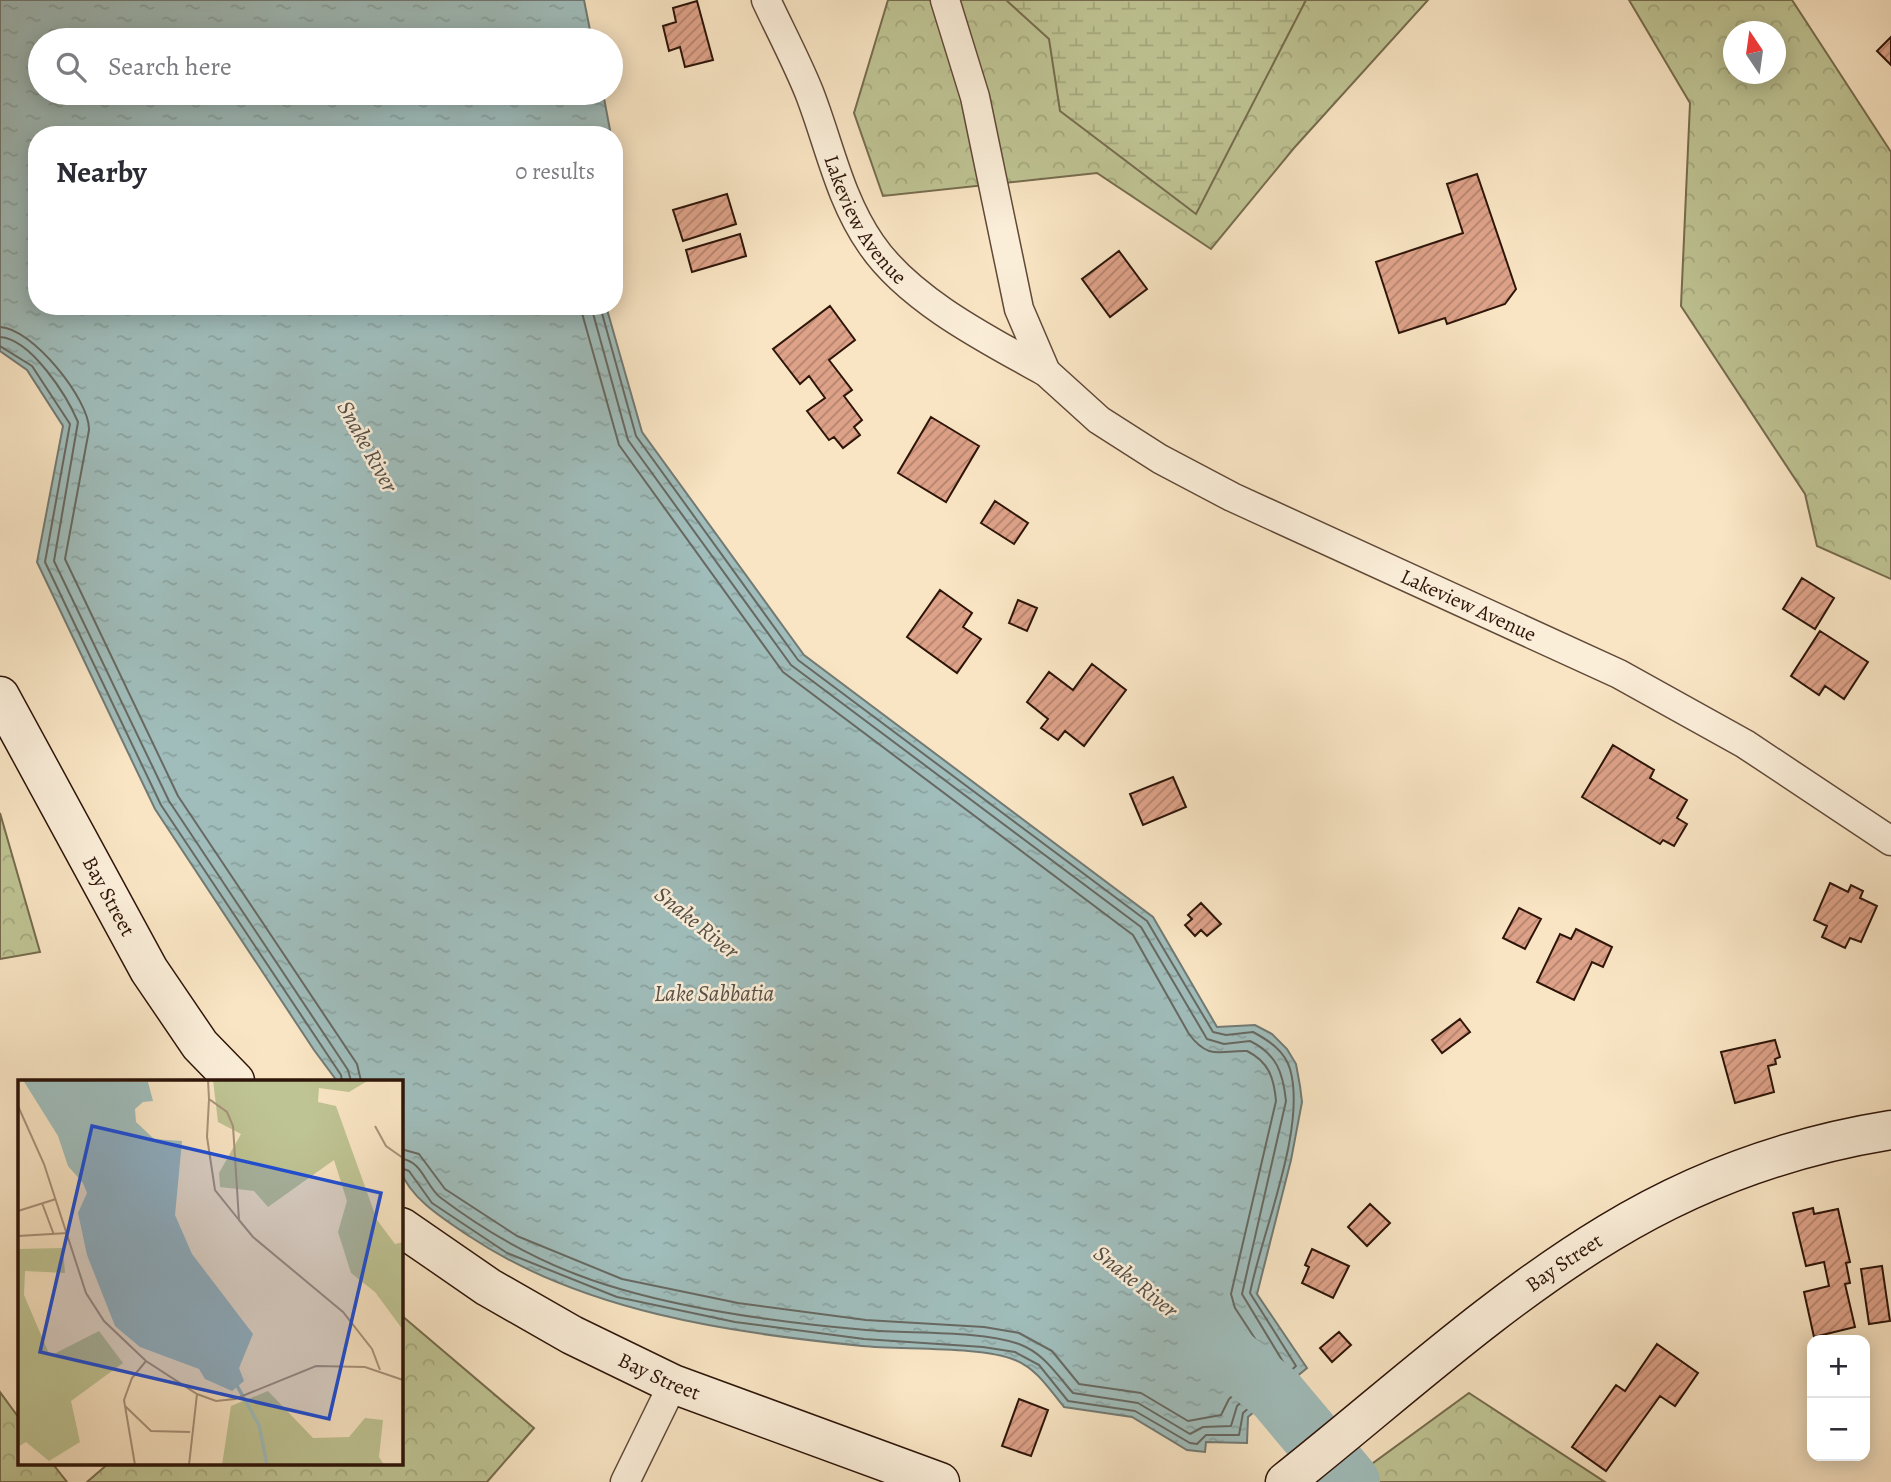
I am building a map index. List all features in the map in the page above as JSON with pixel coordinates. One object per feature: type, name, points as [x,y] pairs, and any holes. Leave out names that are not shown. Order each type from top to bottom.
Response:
[{"type":"main road","name":"Bay Street","points":[[0,696],[149,971],[201,1045],[234,1080]]},
{"type":"main road","name":"Bay Street","points":[[1285,1482],[1507,1304],[1608,1233],[1670,1199],[1733,1171],[1793,1151],[1891,1130]]},
{"type":"main road","name":"Bay Street","points":[[402,1228],[488,1287],[572,1335],[673,1384],[940,1482]]},
{"type":"street","name":"Lakeview Avenue","points":[[766,0],[809,91],[845,198],[873,247],[922,295],[984,338],[1046,372],[1099,419],[1160,459],[1276,518],[1619,674],[1745,744],[1824,793],[1891,841]]},
{"type":"street","name":"Lakeview Avenue","points":[[945,0],[975,97],[1019,309],[1046,372]]},
{"type":"street","points":[[625,1482],[673,1384]]},
{"type":"green space","points":[[888,0],[1428,0],[1294,148],[1211,249],[1097,173],[883,196],[854,113]]},
{"type":"green space","points":[[1006,0],[1306,0],[1196,214],[1060,111],[1049,39]]},
{"type":"green space","points":[[1629,0],[1792,0],[1891,152],[1891,579],[1817,546],[1805,494],[1681,306],[1690,103]]},
{"type":"green space","points":[[0,813],[40,952],[0,959]]},
{"type":"green space","points":[[402,1316],[534,1428],[487,1482],[87,1482],[108,1464],[402,1464]]},
{"type":"green space","points":[[0,1392],[18,1417],[18,1464],[53,1464],[67,1482],[0,1482]]},
{"type":"green space","points":[[1469,1393],[1605,1482],[1347,1482]]},
{"type":"water","name":"Lake Sabbatia","points":[[0,0],[584,0],[590,28],[28,28],[28,105],[605,105],[609,126],[28,126],[28,315],[609,315],[642,432],[804,655],[1153,917],[1217,1027],[1255,1025],[1272,1034],[1287,1049],[1296,1064],[1302,1102],[1291,1160],[1257,1294],[1307,1368],[1248,1417],[1247,1443],[1206,1442],[1205,1452],[1187,1450],[1132,1417],[1064,1407],[1042,1380],[1023,1364],[983,1352],[862,1346],[760,1334],[608,1301],[513,1262],[469,1236],[430,1208],[412,1191],[402,1173],[402,1080],[336,1080],[155,809],[37,562],[63,426],[27,370],[0,351]]},
{"type":"building","points":[[697,1],[713,60],[685,67],[680,47],[669,51],[663,26],[676,22],[673,8]]},
{"type":"building","points":[[1891,37],[1891,65],[1877,51]]},
{"type":"building","points":[[1477,174],[1516,289],[1505,304],[1447,324],[1445,318],[1399,333],[1376,262],[1463,233],[1447,184]]},
{"type":"building","points":[[727,194],[736,224],[683,241],[673,210]]},
{"type":"building","points":[[740,234],[746,256],[692,272],[686,250]]},
{"type":"building","points":[[1119,251],[1147,289],[1110,317],[1082,279]]},
{"type":"building","points":[[830,306],[855,340],[829,360],[852,390],[844,396],[862,420],[854,427],[860,435],[843,448],[834,437],[829,440],[807,411],[825,398],[809,376],[800,384],[773,349]]},
{"type":"building","points":[[931,417],[979,446],[946,502],[898,473]]},
{"type":"building","points":[[995,501],[1028,523],[1014,544],[981,523]]},
{"type":"building","points":[[1802,578],[1834,598],[1815,629],[1783,609]]},
{"type":"building","points":[[940,590],[972,613],[963,627],[981,639],[957,673],[907,637]]},
{"type":"building","points":[[1018,600],[1037,608],[1027,631],[1009,623]]},
{"type":"building","points":[[1820,631],[1868,662],[1844,699],[1825,686],[1819,695],[1791,676]]},
{"type":"building","points":[[1092,664],[1126,690],[1084,746],[1065,731],[1058,740],[1041,728],[1048,719],[1027,702],[1049,672],[1073,690]]},
{"type":"building","points":[[1613,745],[1654,770],[1650,778],[1687,800],[1677,818],[1687,824],[1674,846],[1663,840],[1660,844],[1582,797]]},
{"type":"building","points":[[1173,777],[1186,807],[1143,825],[1130,794]]},
{"type":"building","points":[[1830,883],[1848,892],[1851,885],[1863,891],[1860,898],[1877,906],[1861,942],[1850,938],[1845,948],[1822,937],[1827,926],[1814,920]]},
{"type":"building","points":[[1201,903],[1221,924],[1207,936],[1201,930],[1195,936],[1185,925],[1192,919],[1188,915]]},
{"type":"building","points":[[1519,908],[1541,919],[1525,949],[1503,938]]},
{"type":"building","points":[[1576,929],[1612,947],[1603,967],[1592,962],[1574,1000],[1537,982],[1560,934],[1571,939]]},
{"type":"building","points":[[1460,1019],[1470,1032],[1442,1053],[1432,1040]]},
{"type":"building","points":[[1775,1040],[1780,1057],[1775,1059],[1776,1064],[1768,1066],[1774,1092],[1735,1103],[1721,1052]]},
{"type":"building","points":[[1370,1204],[1390,1223],[1367,1246],[1348,1227]]},
{"type":"building","points":[[1813,1208],[1814,1214],[1838,1209],[1850,1262],[1846,1263],[1850,1283],[1845,1284],[1855,1327],[1814,1335],[1804,1292],[1829,1286],[1824,1262],[1806,1266],[1793,1213]]},
{"type":"building","points":[[1312,1249],[1349,1266],[1333,1298],[1302,1283],[1309,1267],[1305,1265]]},
{"type":"building","points":[[1882,1266],[1890,1321],[1869,1324],[1861,1269]]},
{"type":"building","points":[[1339,1332],[1351,1345],[1332,1362],[1320,1348]]},
{"type":"building","points":[[1657,1344],[1698,1373],[1675,1406],[1660,1396],[1606,1471],[1572,1447],[1616,1385],[1625,1391]]},
{"type":"building","points":[[1019,1399],[1048,1410],[1031,1456],[1002,1446]]},
{"type":"waterway","points":[[1212,1342],[1276,1394],[1350,1482]]},
{"type":"water label","name":"Snake River","points":[[368,446]]},
{"type":"water label","name":"Snake River","points":[[697,922]]},
{"type":"water label","name":"Snake River","points":[[1136,1281]]}]
